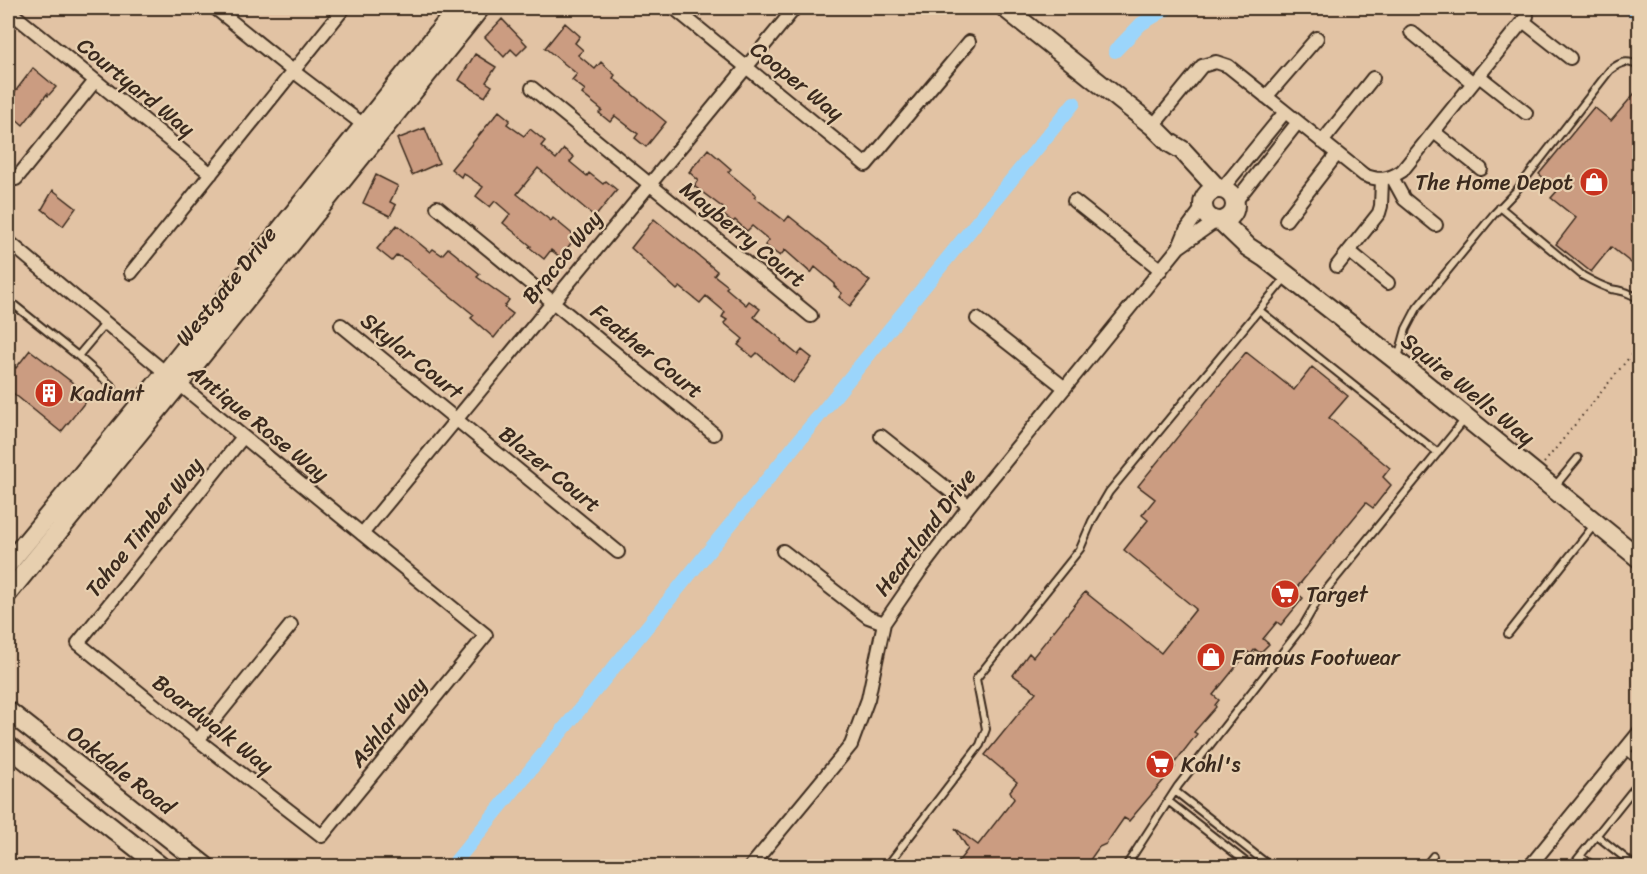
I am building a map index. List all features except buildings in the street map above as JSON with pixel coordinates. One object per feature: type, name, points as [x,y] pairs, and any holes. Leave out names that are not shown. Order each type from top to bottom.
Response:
[{"type":"street","points":[[216,8],[370,130]]},
{"type":"street","points":[[131,273],[345,8]]},
{"type":"street","name":"Westgate Drive","points":[[8,593],[171,379],[370,130],[458,8]]},
{"type":"street","name":"Westgate Drive","points":[[370,130],[480,8]]},
{"type":"street","name":"Cooper Way","points":[[674,8],[866,165],[969,42]]},
{"type":"street","name":"Bracco Way","points":[[362,534],[795,8]]},
{"type":"street","points":[[1005,8],[1154,126],[1170,143],[1182,150],[1212,196],[1210,218],[1219,221],[1231,216],[1235,204],[1266,160],[1298,122]]},
{"type":"street","name":"Courtyard Way","points":[[8,10],[211,174]]},
{"type":"street","points":[[1154,126],[1202,66],[1216,62],[1228,66],[1364,175],[1387,179],[1402,171],[1525,18],[1570,58]]},
{"type":"street","points":[[1411,32],[1526,113]]},
{"type":"street","points":[[1266,97],[1317,38]]},
{"type":"street","points":[[1322,142],[1373,78]]},
{"type":"street","points":[[16,179],[95,81]]},
{"type":"street","name":"Mayberry Court","points":[[532,88],[811,316]]},
{"type":"street","name":"Heartland Drive","points":[[751,867],[851,745],[868,699],[884,623],[922,568],[969,506],[1179,247],[1186,230],[1212,196],[1286,112]]},
{"type":"street","points":[[1434,132],[1482,169]]},
{"type":"street","points":[[1254,150],[1266,160]]},
{"type":"street","points":[[1286,220],[1337,154]]},
{"type":"street","points":[[1387,179],[1404,199],[1436,225]]},
{"type":"street","points":[[1337,266],[1379,213],[1387,179]]},
{"type":"street","points":[[1212,196],[1228,192],[1235,204]]},
{"type":"street","points":[[1074,201],[1161,270]]},
{"type":"street","name":"Squire Wells Way","points":[[1235,204],[1239,219],[1265,258]]},
{"type":"street","name":"Feather Court","points":[[437,207],[714,434]]},
{"type":"street","name":"Heartland Drive","points":[[1179,247],[1219,221]]},
{"type":"street","name":"Squire Wells Way","points":[[1219,221],[1248,247],[1397,361],[1640,559]]},
{"type":"street","name":"Antique Rose Way","points":[[8,241],[171,379],[486,635]]},
{"type":"street","points":[[1349,251],[1388,283]]},
{"type":"street","points":[[977,319],[1065,388]]},
{"type":"street","name":"Skylar Court","points":[[341,325],[456,419]]},
{"type":"street","name":"Westgate Drive","points":[[8,564],[171,379]]},
{"type":"street","name":"Blazer Court","points":[[456,419],[618,552]]},
{"type":"street","points":[[881,436],[969,506]]},
{"type":"street","name":"Tahoe Timber Way","points":[[78,643],[243,437]]},
{"type":"street","points":[[783,551],[868,617],[884,623]]},
{"type":"street","points":[[198,740],[291,625]]},
{"type":"street","name":"Ashlar Way","points":[[322,836],[486,635]]},
{"type":"street","name":"Boardwalk Way","points":[[78,643],[322,836]]},
{"type":"street","name":"Oakdale Road","points":[[8,711],[205,867]]},
{"type":"street","points":[[1530,867],[1640,731]]},
{"type":"street","points":[[8,746],[160,867]]},
{"type":"lane","points":[[1397,361],[1406,329],[1417,308],[1500,207],[1516,191],[1610,70],[1622,62],[1640,67]]},
{"type":"lane","points":[[1500,207],[1583,276],[1611,289],[1622,290],[1640,300]]},
{"type":"lane","points":[[887,867],[980,745],[986,729],[976,679],[1080,549],[1092,521],[1109,492],[1287,276]]},
{"type":"lane","points":[[8,300],[113,387]]},
{"type":"lane","points":[[1259,310],[1438,453]]},
{"type":"lane","points":[[78,356],[105,324]]},
{"type":"lane","points":[[1126,867],[1175,791],[1304,626],[1318,600],[1466,418]]},
{"type":"lane","points":[[1553,489],[1578,458]]},
{"type":"lane","points":[[1508,634],[1595,523]]},
{"type":"lane","points":[[1624,750],[1640,762]]},
{"type":"lane","points":[[1572,867],[1640,781]]},
{"type":"lane","points":[[1175,791],[1270,867]]},
{"type":"lane","points":[[1168,801],[1251,867]]},
{"type":"lane","points":[[1596,836],[1635,867]]},
{"type":"lane","points":[[1425,867],[1433,856]]},
{"type":"lane","points":[[1580,856],[1593,867]]},
{"type":"path","points":[[1544,463],[1640,344]]},
{"type":"waterway","points":[[1115,51],[1141,24],[1168,8]]},
{"type":"waterway","points":[[1630,8],[1640,15]]},
{"type":"waterway","points":[[452,866],[1074,103]]},
{"type":"place","name":"The Home Depot","points":[[1594,182]]},
{"type":"place","name":"Kadiant","points":[[49,393]]},
{"type":"place","name":"Target","points":[[1285,594]]},
{"type":"place","name":"Famous Footwear","points":[[1211,657]]},
{"type":"place","name":"Kohl's","points":[[1160,764]]}]
